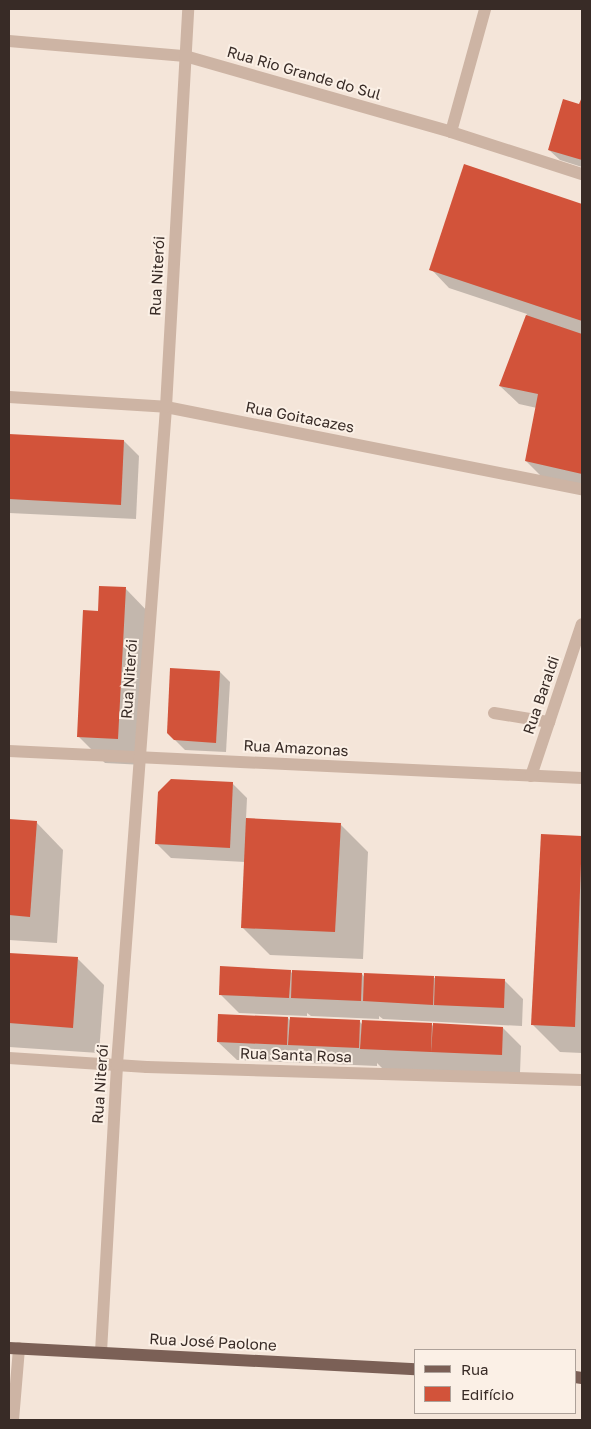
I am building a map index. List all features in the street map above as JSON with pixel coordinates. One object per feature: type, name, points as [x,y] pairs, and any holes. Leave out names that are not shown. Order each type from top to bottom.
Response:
[{"type":"main road","name":"Rua José Paolone","points":[[14,1348],[414,1369]]},
{"type":"street","name":"Rua Niterói","points":[[101,1352],[117,1064],[166,407],[188,9]]},
{"type":"street","points":[[451,132],[485,9]]},
{"type":"street","name":"Rua Rio Grande do Sul","points":[[9,41],[185,56],[451,132],[582,174]]},
{"type":"street","name":"Rua Goitacazes","points":[[9,397],[166,407],[582,489]]},
{"type":"street","name":"Rua Baraldi","points":[[531,776],[549,722],[579,648],[582,624]]},
{"type":"street","points":[[494,713],[549,722]]},
{"type":"street","name":"Rua Amazonas","points":[[9,751],[582,778]]},
{"type":"street","name":"Rua Santa Rosa","points":[[9,1058],[117,1064],[582,1080]]},
{"type":"street","points":[[13,1420],[14,1348]]},
{"type":"building","points":[[582,97],[582,160],[548,150],[563,99],[579,104]]},
{"type":"building","points":[[464,164],[582,204],[582,321],[429,270]]},
{"type":"building","points":[[526,315],[582,334],[582,474],[525,461],[538,394],[499,386]]},
{"type":"building","points":[[9,434],[124,440],[121,505],[9,499]]},
{"type":"building","points":[[99,586],[126,587],[118,739],[77,737],[83,610],[98,611]]},
{"type":"building","points":[[170,668],[220,671],[216,743],[174,740],[167,733]]},
{"type":"building","points":[[171,779],[233,782],[230,848],[155,844],[158,792]]},
{"type":"building","points":[[246,818],[341,823],[335,932],[241,928]]},
{"type":"building","points":[[9,819],[37,821],[30,917],[9,915]]},
{"type":"building","points":[[541,834],[582,836],[575,1027],[531,1025]]},
{"type":"building","points":[[9,953],[78,957],[73,1028],[9,1023]]},
{"type":"building","points":[[220,966],[291,970],[289,998],[219,995]]},
{"type":"building","points":[[292,970],[362,973],[361,1001],[291,998]]},
{"type":"building","points":[[364,973],[434,976],[433,1005],[363,1001]]},
{"type":"building","points":[[435,976],[505,979],[504,1008],[434,1005]]},
{"type":"building","points":[[218,1014],[288,1017],[287,1045],[217,1042]]},
{"type":"building","points":[[290,1017],[360,1020],[359,1048],[288,1045]]},
{"type":"building","points":[[362,1020],[432,1023],[431,1052],[360,1049]]},
{"type":"building","points":[[433,1023],[503,1027],[502,1055],[431,1052]]}]
